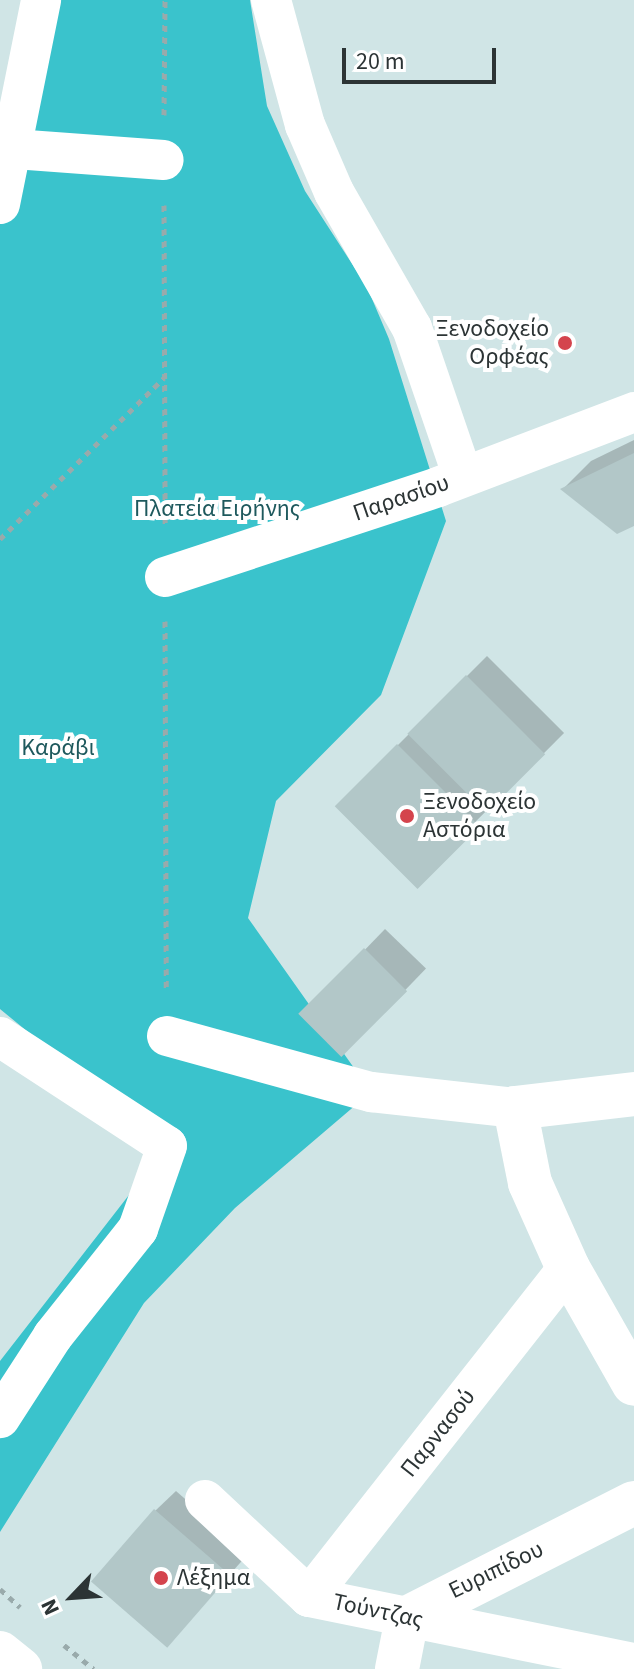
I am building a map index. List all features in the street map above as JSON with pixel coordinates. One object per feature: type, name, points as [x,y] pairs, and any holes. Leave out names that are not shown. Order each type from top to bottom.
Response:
[{"type":"street","points":[[0,204],[7,149],[41,0]]},
{"type":"street","points":[[271,0],[305,125],[334,192],[412,328],[463,477]]},
{"type":"street","points":[[7,149],[164,160]]},
{"type":"street","name":"Παρασίου","points":[[165,577],[463,477],[634,412]]},
{"type":"street","points":[[167,1036],[371,1092],[515,1108],[634,1094]]},
{"type":"street","points":[[0,1037],[167,1146],[138,1229],[53,1336],[0,1418]]},
{"type":"street","points":[[515,1108],[524,1167],[568,1268],[634,1384]]},
{"type":"street","name":"Παρνασού","points":[[309,1597],[568,1268]]},
{"type":"street","name":"Τούντζας","points":[[205,1500],[309,1597],[634,1663]]},
{"type":"street","name":"Ευριπίδου","points":[[407,1618],[634,1503]]},
{"type":"street","points":[[397,1669],[407,1618]]},
{"type":"street","points":[[0,1653],[20,1669]]},
{"type":"path","points":[[0,539],[165,378]]},
{"type":"green space","name":"Πλατεία Ειρήνης","points":[[42,0],[250,0],[267,106],[305,191],[367,287],[389,339],[446,521],[381,695],[276,801],[248,918],[371,1092],[235,1208],[144,1303],[0,1532],[0,1361],[167,1146],[0,1009],[0,201]]},
{"type":"building","points":[[634,453],[634,526],[617,534],[560,489]]},
{"type":"building","points":[[466,675],[545,754],[487,813],[407,734]]},
{"type":"building","name":"Ξενοδοχείο Αστόρια","points":[[397,744],[480,827],[418,889],[335,806]]},
{"type":"building","points":[[364,948],[407,991],[341,1057],[298,1014]]},
{"type":"building","name":"Λέξημα","points":[[154,1509],[230,1575],[167,1648],[91,1581]]},
{"type":"place","name":"Ξενοδοχείο Ορφέας","points":[[565,343]]},
{"type":"place","name":"Ξενοδοχείο Αστόρια","points":[[407,816]]},
{"type":"place","name":"Λέξημα","points":[[161,1578]]},
{"type":"park label","name":"Καράβι","points":[[58,748]]}]
